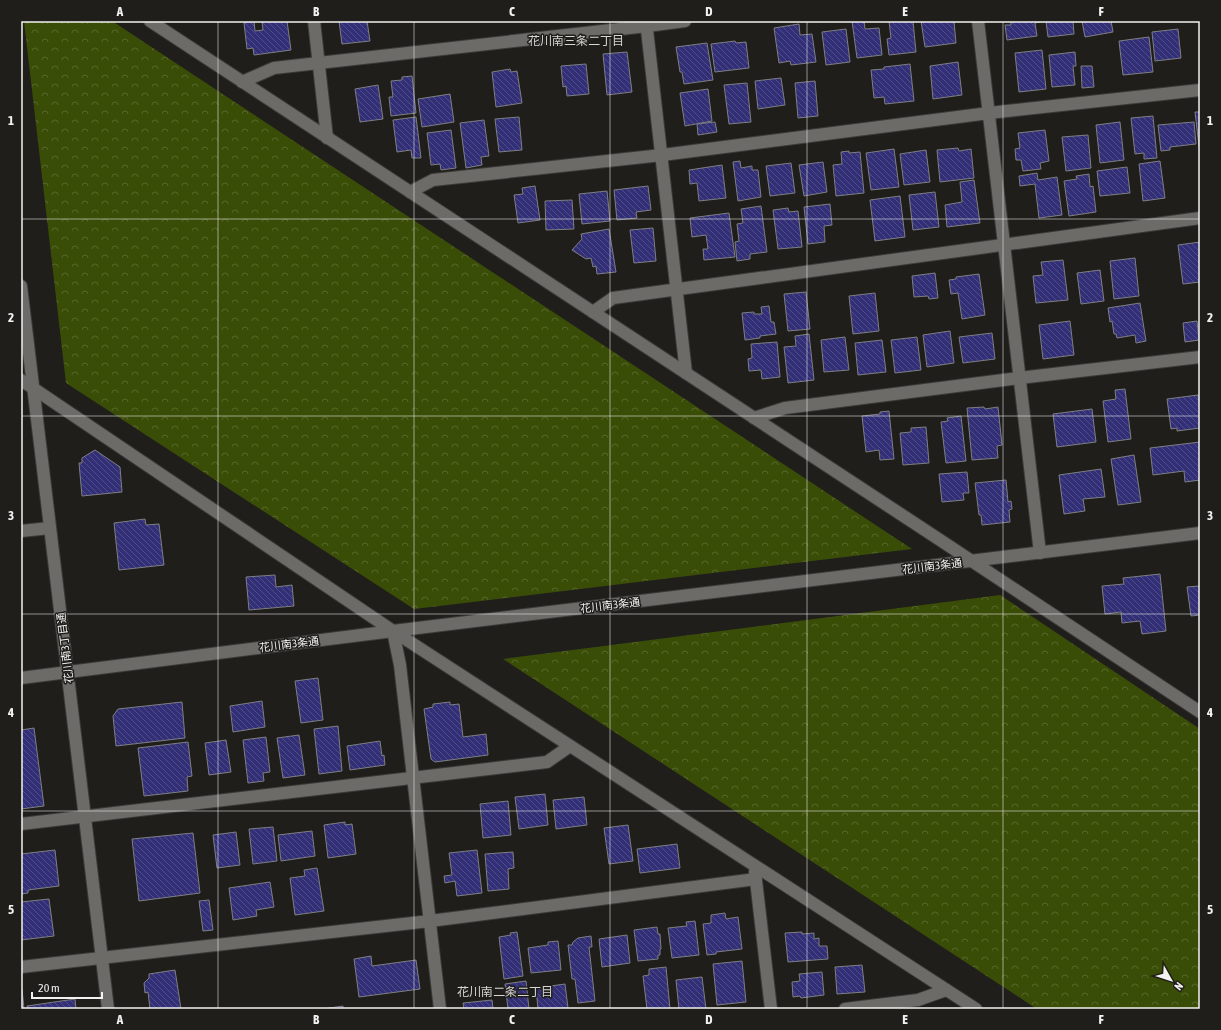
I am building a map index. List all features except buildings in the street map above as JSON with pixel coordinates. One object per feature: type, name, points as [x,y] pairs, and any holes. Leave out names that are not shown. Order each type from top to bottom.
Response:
[{"type":"street","points":[[150,21],[1200,712]]},
{"type":"street","points":[[314,21],[327,138]]},
{"type":"street","points":[[242,82],[274,68],[647,24],[685,21]]},
{"type":"street","points":[[978,21],[1040,553]]},
{"type":"street","points":[[647,24],[686,373]]},
{"type":"street","points":[[410,192],[433,180],[662,156],[988,113],[1200,90]]},
{"type":"street","points":[[593,312],[613,298],[676,288],[1004,246],[1200,218]]},
{"type":"street","name":"花川南3丁目通","points":[[21,286],[108,1009]]},
{"type":"street","points":[[754,418],[785,408],[1019,378],[1200,358]]},
{"type":"street","points":[[21,380],[393,631],[976,1009]]},
{"type":"street","points":[[21,389],[34,389]]},
{"type":"street","points":[[21,531],[50,528]]},
{"type":"street","name":"花川南3条通","points":[[21,678],[393,631],[1200,533]]},
{"type":"street","points":[[393,631],[400,665],[440,1009]]},
{"type":"street","points":[[21,824],[547,762],[570,746]]},
{"type":"street","points":[[754,865],[771,1009]]},
{"type":"street","points":[[21,967],[430,921],[756,879]]},
{"type":"street","points":[[845,1009],[918,1000],[946,990]]},
{"type":"green space","points":[[24,21],[112,21],[912,549],[414,609],[66,383]]},
{"type":"green space","points":[[1000,595],[1200,729],[1200,1009],[1037,1009],[503,659]]},
{"type":"district","name":"花川南三条二丁目","points":[[576,41]]},
{"type":"district","name":"花川南二条二丁目","points":[[505,992]]}]
